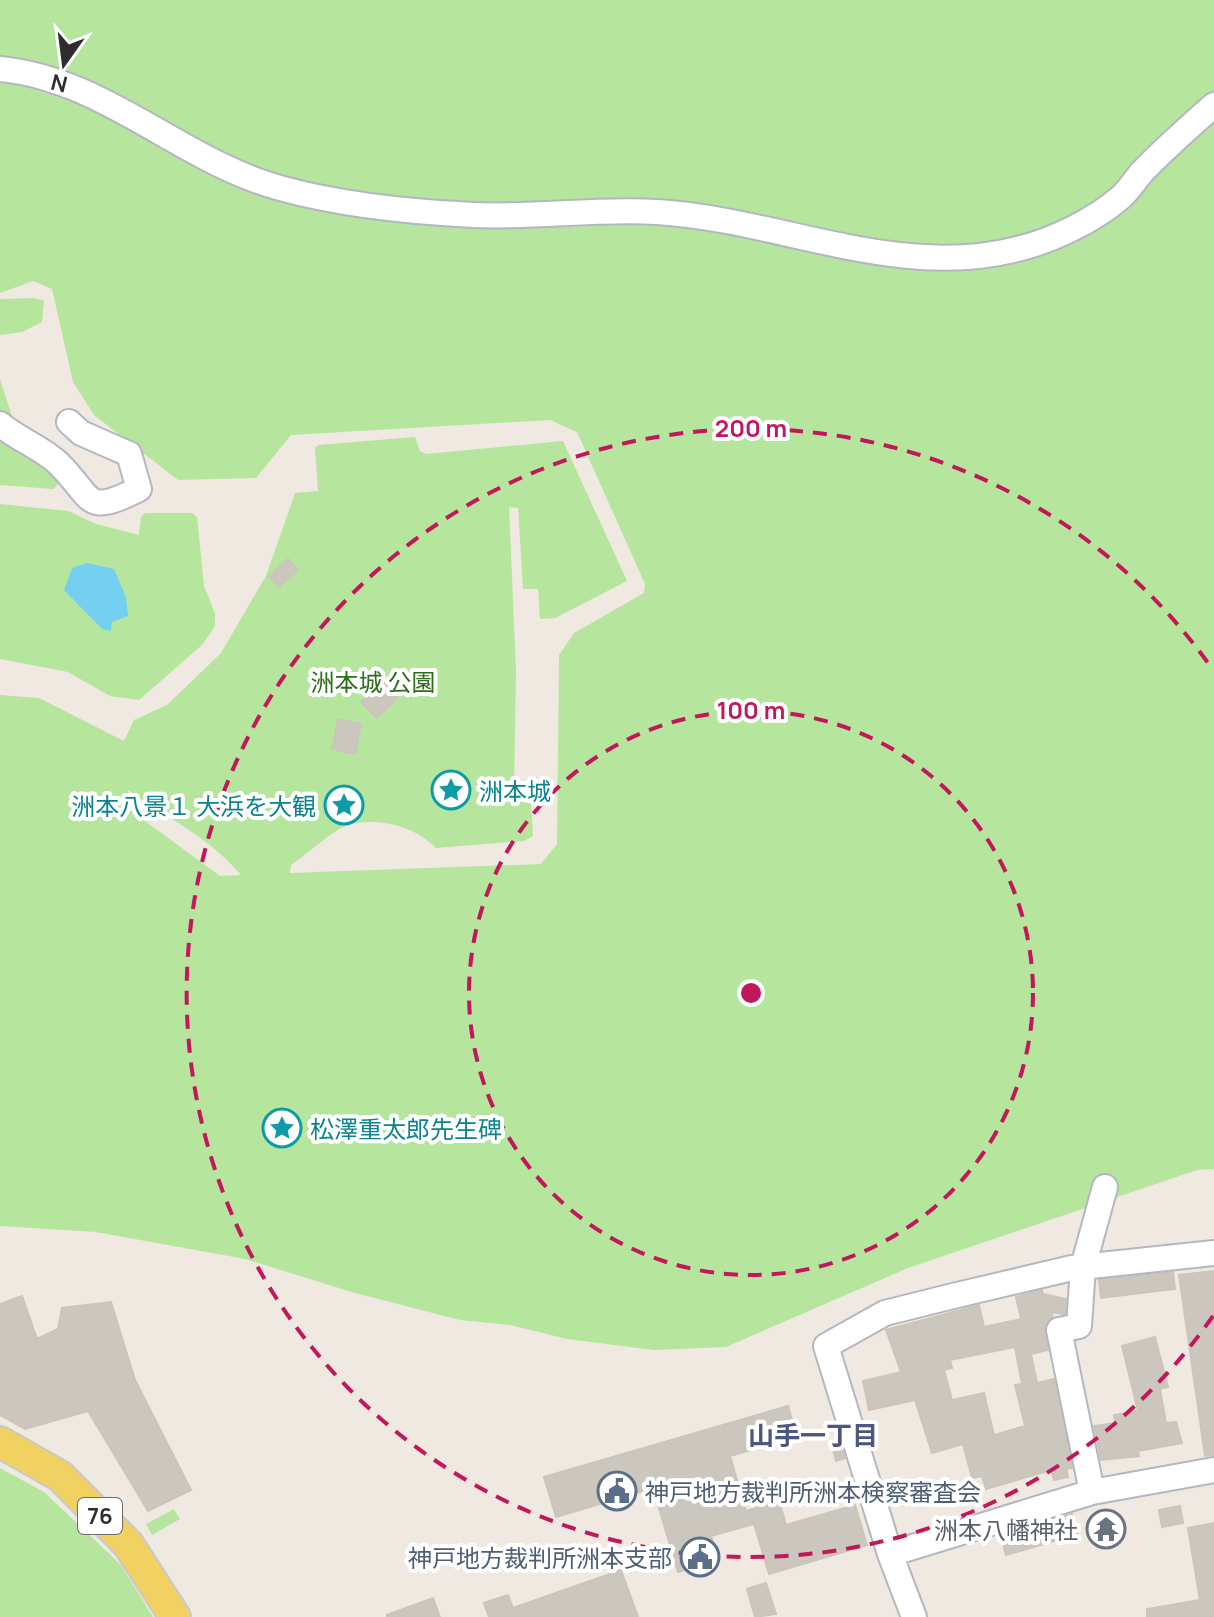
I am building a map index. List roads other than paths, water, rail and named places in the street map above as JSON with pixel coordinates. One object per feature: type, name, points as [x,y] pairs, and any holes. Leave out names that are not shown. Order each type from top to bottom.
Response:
[{"type":"main road","name":"76","points":[[0,1442],[60,1476],[128,1544],[175,1617]]},
{"type":"street","points":[[0,69],[34,72],[83,90],[219,166],[280,188],[377,205],[475,216],[657,212],[738,222],[937,261],[1018,249],[1091,219],[1123,196],[1141,173],[1214,105]]},
{"type":"street","points":[[0,424],[57,462],[87,500],[109,504],[139,489],[129,454],[81,433],[69,422]]},
{"type":"street","points":[[1092,1492],[1059,1330],[1079,1326],[1083,1267],[1105,1187]]},
{"type":"street","points":[[914,1617],[890,1554],[826,1346],[885,1313],[1083,1267],[1214,1253]]},
{"type":"street","points":[[890,1554],[1092,1492],[1214,1470]]},
{"type":"water","points":[[87,563],[114,569],[126,597],[128,616],[112,622],[111,631],[102,629],[64,590],[72,568]]},
{"type":"place","name":"洲本城","points":[[451,790]]},
{"type":"place","name":"洲本八景１ 大浜を大観","points":[[344,805]]},
{"type":"place","name":"松澤重太郎先生碑","points":[[282,1128]]},
{"type":"place","name":"神戸地方裁判所洲本検察審査会","points":[[617,1491]]},
{"type":"place","name":"洲本八幡神社","points":[[1106,1529]]},
{"type":"place","name":"神戸地方裁判所洲本支部","points":[[700,1557]]},
{"type":"district","name":"山手一丁目","points":[[813,1435]]},
{"type":"park label","name":"洲本城 公園","points":[[373,681]]}]
